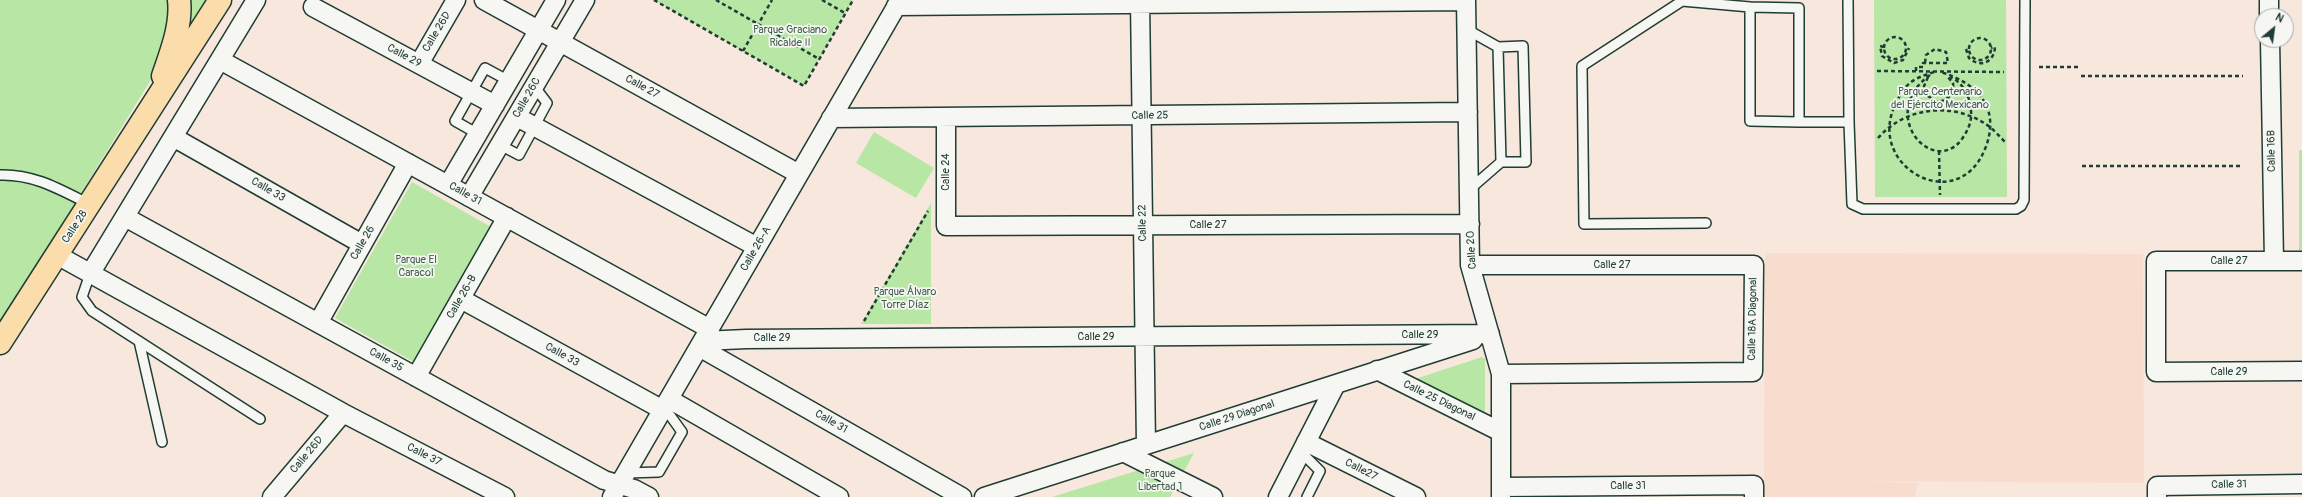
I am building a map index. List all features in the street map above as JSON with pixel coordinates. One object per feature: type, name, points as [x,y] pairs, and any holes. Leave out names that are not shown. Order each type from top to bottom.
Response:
[{"type":"main road","points":[[150,112],[175,37],[180,9],[179,0]]},
{"type":"main road","points":[[150,112],[220,0]]},
{"type":"main road","name":"Calle 28","points":[[0,343],[150,112]]},
{"type":"street","points":[[90,274],[256,0]]},
{"type":"street","name":"Calle 26D","points":[[418,64],[456,0]]},
{"type":"street","name":"Calle 27","points":[[484,0],[799,174]]},
{"type":"street","points":[[448,185],[556,0]]},
{"type":"street","name":"Calle 26C","points":[[470,197],[585,0]]},
{"type":"street","points":[[898,3],[1466,1]]},
{"type":"street","name":"Calle 20","points":[[1466,1],[1470,265],[1501,374],[1501,492]]},
{"type":"street","name":"Calle 22","points":[[1140,2],[1146,445]]},
{"type":"street","name":"Calle 26-A","points":[[628,488],[665,406],[898,3]]},
{"type":"street","name":"Calle 29","points":[[313,7],[495,105]]},
{"type":"street","name":"Calle 16B","points":[[2270,48],[2274,261]]},
{"type":"street","name":"Calle 31","points":[[220,60],[507,217],[962,497]]},
{"type":"street","name":"Calle 25","points":[[831,118],[1468,112]]},
{"type":"street","points":[[517,117],[757,247]]},
{"type":"street","name":"Calle 24","points":[[946,118],[946,226]]},
{"type":"street","name":"Calle 33","points":[[173,137],[362,244]]},
{"type":"street","name":"Calle 26","points":[[318,323],[408,163]]},
{"type":"street","name":"Calle 35","points":[[125,217],[604,480],[628,488]]},
{"type":"street","name":"Calle 26-B","points":[[416,377],[507,217]]},
{"type":"street","name":"Calle 27","points":[[946,226],[1470,224]]},
{"type":"street","name":"Calle 37","points":[[56,255],[343,413],[505,497]]},
{"type":"street","name":"Calle 27","points":[[2156,372],[2156,261],[2302,261]]},
{"type":"street","name":"Calle 27","points":[[1470,265],[1754,265]]},
{"type":"street","name":"Calle 18A Diagonal","points":[[1501,374],[1753,372],[1754,265]]},
{"type":"street","name":"Calle 33","points":[[461,299],[840,497]]},
{"type":"street","name":"Calle 29","points":[[704,339],[1490,334]]},
{"type":"street","name":"Calle 29 Diagonal","points":[[984,497],[1490,334]]},
{"type":"street","name":"Calle 25 Diagonal","points":[[1377,370],[1501,432]]},
{"type":"street","name":"Calle 29","points":[[2156,372],[2302,372]]},
{"type":"street","points":[[1278,497],[1336,384]]},
{"type":"street","name":"Calle 26D","points":[[272,497],[343,413]]},
{"type":"street","name":"Calle27","points":[[1304,447],[1416,497]]},
{"type":"street","points":[[1123,452],[1214,497]]},
{"type":"street","name":"Calle 31","points":[[2157,491],[2302,484]]},
{"type":"street","points":[[1010,489],[1026,497]]},
{"type":"street","name":"Calle 31","points":[[1501,492],[1754,491]]},
{"type":"lane","points":[[1848,0],[1849,122],[1852,204],[1856,208],[1863,210],[2008,209],[2021,206],[2024,200],[2025,0]]},
{"type":"lane","points":[[1706,223],[1584,224],[1582,66],[1682,1],[1750,7],[1799,8],[1799,122]]},
{"type":"lane","points":[[1750,7],[1750,121],[1849,122]]},
{"type":"lane","points":[[1466,29],[1498,47],[1523,46],[1526,162],[1501,162],[1469,190]]},
{"type":"lane","points":[[1498,47],[1501,162]]},
{"type":"lane","points":[[478,134],[455,121],[485,68],[509,81]]},
{"type":"lane","points":[[500,145],[519,155],[547,103],[534,86]]},
{"type":"lane","points":[[0,175],[19,175],[42,181],[90,204]]},
{"type":"lane","points":[[90,274],[82,297],[92,311],[260,419]]},
{"type":"lane","points":[[138,341],[162,442]]},
{"type":"lane","points":[[628,488],[659,472],[682,432],[665,406]]},
{"type":"lane","points":[[1304,447],[1320,471],[1307,497]]},
{"type":"path","points":[[654,0],[804,86],[853,0]]},
{"type":"path","points":[[716,0],[819,59]]},
{"type":"path","points":[[743,51],[772,0]]},
{"type":"path","points":[[822,0],[845,13]]},
{"type":"path","points":[[1896,37],[1904,42],[1906,49],[1903,56],[1894,59],[1885,54],[1884,47],[1886,41],[1896,37]]},
{"type":"path","points":[[1979,38],[1989,42],[1991,48],[1989,56],[1980,60],[1973,58],[1969,48],[1972,42],[1979,38]]},
{"type":"path","points":[[1884,47],[1880,46],[1882,56],[1889,62],[1894,63],[1903,60],[1909,48]]},
{"type":"path","points":[[1966,49],[1969,58],[1981,64],[1986,63],[1993,56],[1995,47],[1991,48]]},
{"type":"path","points":[[1916,71],[1916,67],[1923,67],[1926,55],[1931,50],[1939,48],[1948,55],[1948,63],[1925,63]]},
{"type":"path","points":[[2039,67],[2081,67]]},
{"type":"path","points":[[1877,71],[2004,72]]},
{"type":"path","points":[[1934,72],[1915,78],[1907,84],[1892,110],[1889,126],[1893,147],[1904,166],[1928,182],[1953,181],[1964,176],[1973,168],[1984,151],[1990,133],[1987,109],[1979,93],[1964,80],[1944,74]]},
{"type":"path","points":[[1944,74],[1960,82],[1971,104],[1971,117],[1966,133],[1959,143],[1952,149],[1939,151],[1924,146],[1916,139],[1912,132],[1908,116],[1910,97],[1914,89],[1929,75],[1924,86],[1926,95],[1938,102],[1947,99],[1952,92],[1953,84],[1944,74]]},
{"type":"path","points":[[2081,76],[2243,76]]},
{"type":"path","points":[[1878,138],[1889,126],[1908,116],[1941,109],[1971,117],[1990,127],[2005,142]]},
{"type":"path","points":[[1939,151],[1940,195]]},
{"type":"path","points":[[2082,166],[2243,166]]},
{"type":"path","points":[[860,328],[931,206]]},
{"type":"shaded area","points":[[1765,253],[2143,254],[2144,483],[1854,481],[1918,483],[1915,497],[1764,497]]},
{"type":"green space","points":[[0,0],[174,0],[160,60],[149,83],[0,324]]},
{"type":"green space","points":[[189,0],[212,0],[190,36],[188,26]]},
{"type":"green space","name":"Parque Graciano Ricalde II","points":[[654,0],[853,0],[804,86]]},
{"type":"green space","name":"Parque Centenario del Ejército Mexicano","points":[[1874,0],[2006,0],[2007,197],[1875,197]]},
{"type":"green space","points":[[874,132],[934,168],[916,198],[856,163]]},
{"type":"green space","points":[[2299,150],[2302,150],[2302,254],[2299,254]]},
{"type":"green space","name":"Parque El Caracol","points":[[412,182],[491,227],[414,362],[335,318]]},
{"type":"green space","name":"Parque Álvaro Torre Díaz","points":[[931,203],[931,324],[861,324]]},
{"type":"green space","points":[[1482,357],[1485,359],[1485,424],[1403,383]]},
{"type":"green space","name":"Parque Libertad 1","points":[[1194,453],[1170,497],[1052,497]]}]
